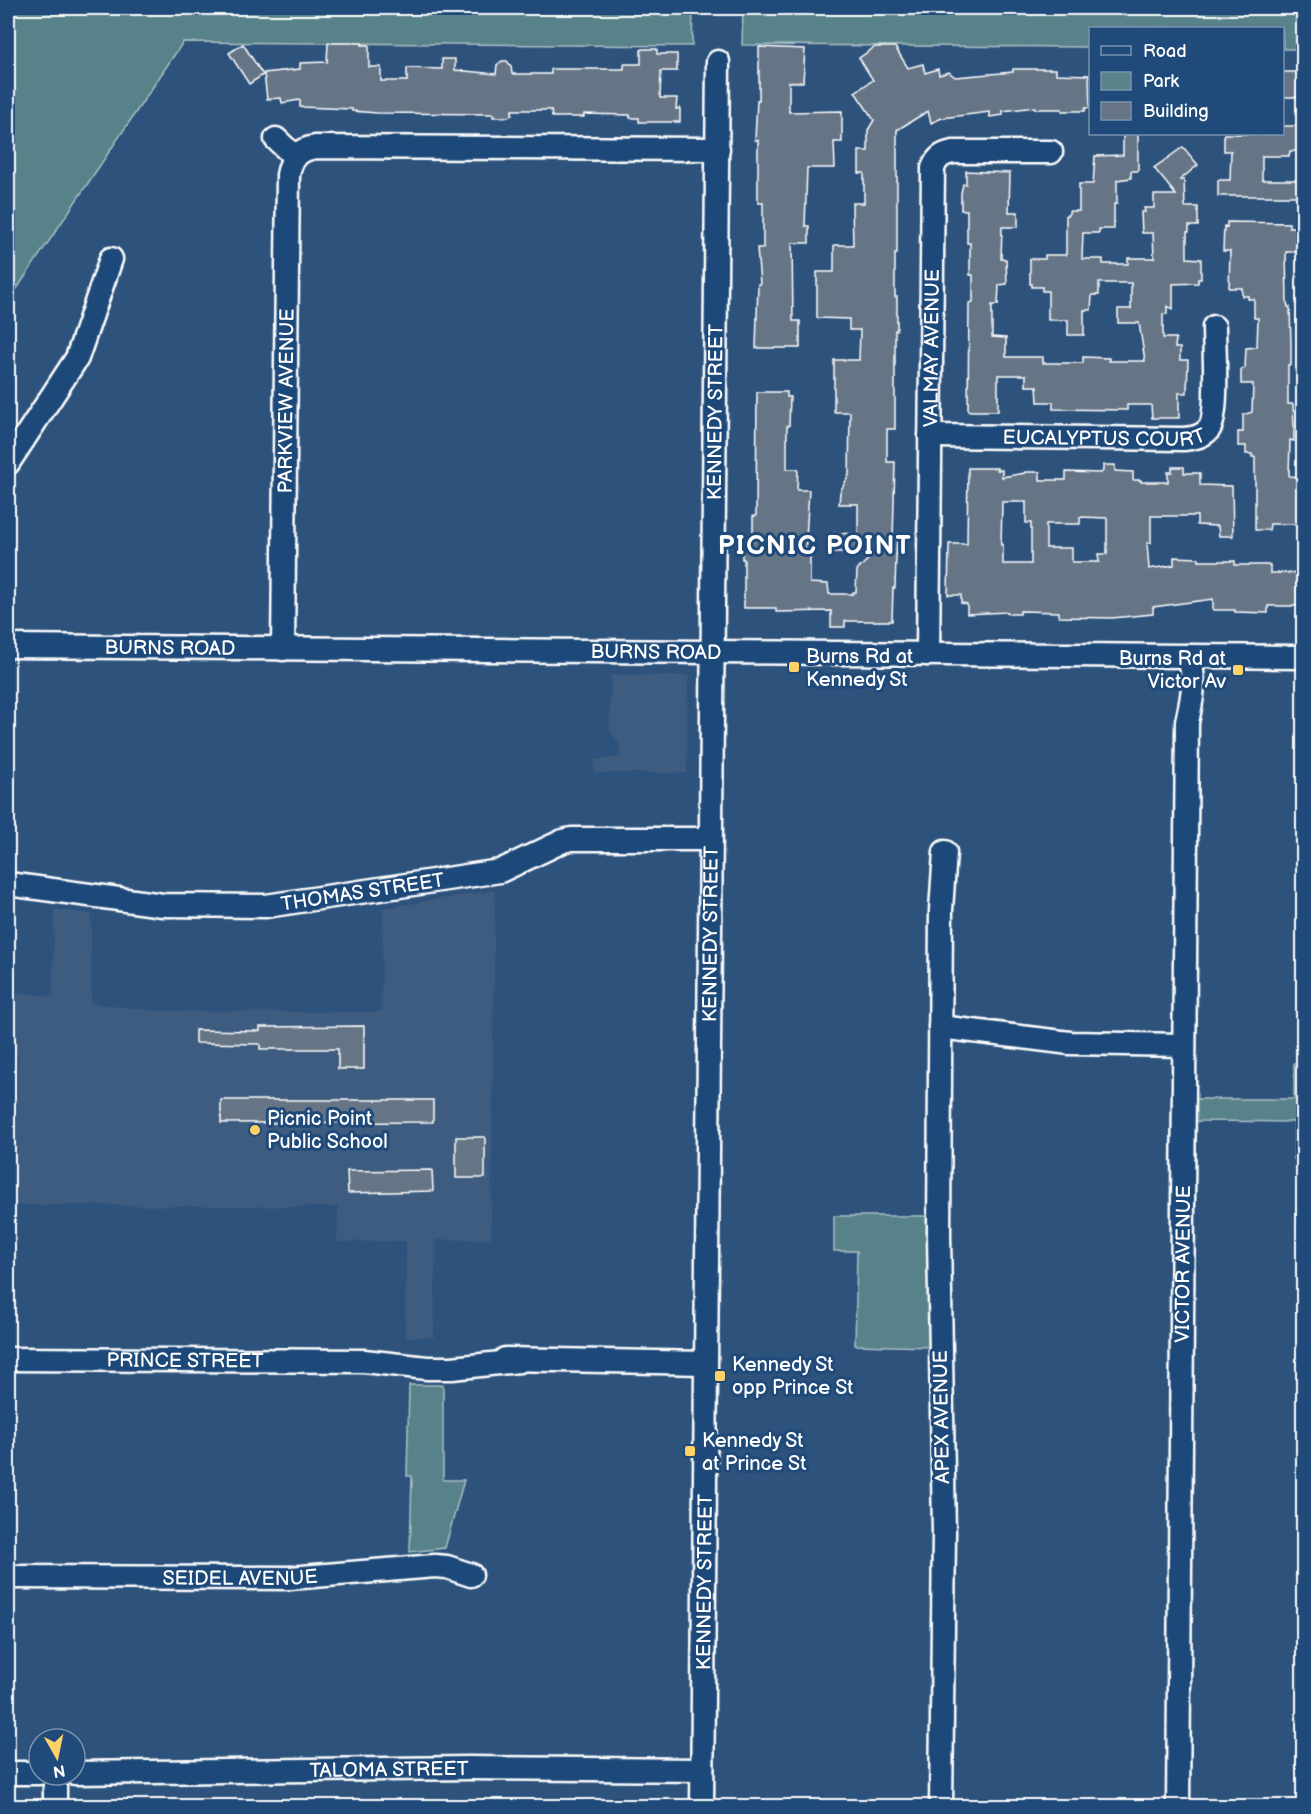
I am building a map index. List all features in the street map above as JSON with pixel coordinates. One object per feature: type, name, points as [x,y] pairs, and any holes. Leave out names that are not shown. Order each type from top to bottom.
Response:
[{"type":"street","name":"KENNEDY STREET","points":[[702,1806],[718,62]]},
{"type":"street","points":[[276,139],[294,156],[301,150],[316,147],[718,149]]},
{"type":"street","name":"VALMAY AVENUE","points":[[928,654],[932,178],[936,161],[946,153],[953,152],[1051,152]]},
{"type":"street","name":"PARKVIEW AVENUE","points":[[284,649],[288,175],[294,156]]},
{"type":"street","points":[[8,463],[77,358],[111,259]]},
{"type":"street","name":"EUCALYPTUS COURT","points":[[930,436],[1184,439],[1202,435],[1208,429],[1214,415],[1214,327]]},
{"type":"street","name":"BURNS ROAD","points":[[8,646],[1304,657]]},
{"type":"street","name":"VICTOR AVENUE","points":[[1178,1806],[1187,722],[1193,679],[1193,670],[1188,656]]},
{"type":"street","name":"THOMAS STREET","points":[[8,884],[152,904],[266,906],[500,871],[571,839],[710,839]]},
{"type":"street","name":"APEX AVENUE","points":[[941,1806],[944,1533],[939,1275],[940,1027],[941,910],[945,852]]},
{"type":"street","points":[[940,1027],[1070,1043],[1184,1045]]},
{"type":"street","name":"PRINCE STREET","points":[[8,1359],[364,1361],[428,1354],[453,1354],[519,1361],[705,1363]]},
{"type":"street","name":"SEIDEL AVENUE","points":[[8,1577],[290,1578],[435,1566],[447,1567],[471,1575]]},
{"type":"street","name":"TALOMA STREET","points":[[87,1773],[469,1768],[702,1770]]},
{"type":"street","points":[[8,1773],[27,1773]]},
{"type":"street","points":[[55,1806],[56,1787]]},
{"type":"shaded area","points":[[611,675],[688,676],[687,773],[594,773],[593,760],[621,757],[620,745],[609,729]]},
{"type":"shaded area","name":"Picnic Point Public School","points":[[495,890],[491,1239],[436,1240],[434,1337],[405,1337],[406,1241],[337,1242],[338,1207],[15,1205],[18,1055],[8,1055],[8,991],[53,997],[54,909],[91,914],[91,1003],[159,1011],[381,1012],[383,908]]},
{"type":"green space","points":[[8,8],[693,8],[692,46],[183,42],[8,302]]},
{"type":"green space","points":[[743,8],[1303,8],[1303,49],[1284,49],[1284,27],[1089,27],[1089,47],[742,45]]},
{"type":"green space","points":[[1294,1063],[1303,1063],[1303,1159],[1294,1159],[1294,1122],[1195,1121],[1195,1099],[1294,1099]]},
{"type":"green space","points":[[834,1216],[930,1216],[931,1347],[855,1345],[857,1251],[834,1251]]},
{"type":"green space","points":[[409,1385],[443,1385],[443,1480],[464,1480],[445,1548],[410,1552],[412,1476],[407,1476]]},
{"type":"building","points":[[328,43],[369,45],[369,67],[381,67],[381,81],[407,81],[407,68],[442,69],[442,59],[455,59],[455,70],[496,74],[497,65],[502,61],[507,61],[511,66],[512,74],[551,74],[551,69],[624,69],[624,64],[641,64],[641,50],[657,49],[657,54],[677,54],[677,71],[661,71],[660,98],[677,98],[676,109],[680,108],[680,122],[639,122],[639,118],[630,118],[630,115],[584,114],[584,117],[552,117],[551,110],[512,110],[512,115],[508,117],[493,117],[493,114],[377,113],[352,111],[352,109],[300,107],[300,100],[282,103],[281,98],[267,99],[264,73],[300,69],[300,63],[327,62]]},
{"type":"building","points":[[243,44],[263,75],[249,84],[229,53]]},
{"type":"building","points":[[759,47],[805,49],[803,82],[789,82],[789,112],[842,111],[842,142],[834,142],[835,168],[807,168],[805,226],[809,226],[809,243],[792,243],[793,321],[800,321],[800,348],[756,348],[758,284],[760,284],[757,248],[763,248],[763,203],[758,203],[758,140],[755,140],[757,100],[759,100]]},
{"type":"building","points":[[875,47],[895,47],[908,68],[923,64],[925,73],[938,69],[939,75],[949,72],[955,77],[1013,72],[1013,69],[1056,69],[1056,74],[1089,75],[1089,108],[1085,108],[1085,111],[1062,111],[1062,109],[1035,109],[1035,107],[1003,111],[1003,115],[990,117],[989,112],[942,118],[931,123],[928,111],[897,130],[895,429],[887,429],[887,462],[895,462],[893,540],[897,540],[892,621],[845,621],[845,627],[831,627],[831,611],[776,612],[776,608],[744,608],[742,541],[753,541],[753,516],[756,516],[757,392],[787,392],[787,397],[790,397],[787,469],[798,469],[797,490],[809,490],[805,555],[810,555],[810,583],[828,584],[829,594],[853,594],[856,592],[857,570],[876,552],[833,552],[833,533],[858,534],[858,504],[839,504],[840,492],[849,475],[850,412],[834,412],[834,360],[859,360],[860,330],[849,330],[849,319],[817,318],[817,272],[834,272],[834,245],[853,245],[852,203],[864,203],[864,173],[859,173],[859,151],[868,151],[868,130],[874,120],[855,92],[873,80],[859,58]]},
{"type":"building","points":[[1284,72],[1303,72],[1304,97],[1284,97]]},
{"type":"building","points":[[1284,126],[1304,126],[1302,151],[1290,151],[1289,156],[1262,156],[1262,180],[1304,180],[1304,196],[1218,196],[1218,180],[1230,180],[1231,151],[1224,151],[1224,135],[1284,135]]},
{"type":"building","points":[[1123,135],[1138,135],[1138,171],[1131,171],[1131,178],[1117,180],[1114,229],[1099,229],[1099,233],[1083,233],[1082,259],[1103,259],[1103,264],[1128,264],[1128,258],[1154,258],[1153,233],[1142,233],[1141,212],[1145,212],[1144,208],[1154,208],[1154,195],[1176,195],[1154,168],[1183,147],[1198,165],[1180,180],[1184,180],[1185,207],[1198,207],[1198,226],[1189,226],[1189,232],[1187,232],[1187,258],[1201,259],[1201,279],[1198,279],[1198,283],[1173,284],[1173,309],[1167,306],[1167,314],[1163,314],[1163,338],[1176,338],[1175,348],[1180,348],[1180,360],[1188,360],[1187,393],[1179,393],[1179,418],[1152,418],[1151,405],[1127,405],[1127,410],[1053,409],[1053,402],[1038,402],[1037,386],[1026,386],[1026,375],[998,375],[998,411],[968,411],[969,303],[973,302],[973,275],[970,275],[970,243],[967,243],[967,210],[961,210],[961,193],[963,184],[966,184],[966,171],[1010,173],[1009,212],[1018,212],[1018,227],[1002,227],[1001,259],[1006,259],[1007,284],[999,285],[998,305],[992,305],[992,337],[1006,338],[1006,357],[1043,357],[1043,363],[1083,363],[1083,357],[1109,358],[1109,361],[1145,361],[1139,323],[1118,323],[1118,309],[1131,309],[1131,283],[1099,283],[1099,295],[1092,295],[1091,310],[1084,310],[1084,335],[1068,335],[1068,320],[1048,320],[1048,291],[1042,291],[1042,287],[1032,287],[1030,284],[1030,259],[1045,259],[1045,255],[1066,255],[1066,215],[1069,215],[1069,211],[1079,211],[1079,184],[1093,184],[1095,156],[1123,155]]},
{"type":"building","points":[[1227,222],[1289,223],[1289,227],[1304,227],[1302,252],[1286,252],[1291,344],[1291,365],[1288,365],[1288,404],[1293,404],[1294,425],[1294,441],[1290,440],[1289,476],[1302,477],[1302,524],[1270,524],[1269,530],[1255,530],[1255,457],[1252,457],[1252,454],[1246,454],[1246,446],[1238,446],[1238,432],[1243,432],[1243,415],[1252,412],[1253,384],[1241,384],[1241,370],[1245,368],[1246,348],[1257,347],[1258,318],[1254,318],[1254,299],[1242,296],[1242,288],[1229,288],[1230,251],[1223,251],[1224,226],[1227,227]]},
{"type":"building","points":[[1103,465],[1115,465],[1115,471],[1133,472],[1133,480],[1168,482],[1168,472],[1172,472],[1172,467],[1184,467],[1184,473],[1200,473],[1200,485],[1232,486],[1233,536],[1219,536],[1218,526],[1197,525],[1197,516],[1151,516],[1151,543],[1147,543],[1149,569],[1174,565],[1174,557],[1199,558],[1199,561],[1235,561],[1235,565],[1270,565],[1270,573],[1304,573],[1304,606],[1268,606],[1268,613],[1235,612],[1235,610],[1213,610],[1213,599],[1153,607],[1153,614],[1112,618],[1059,617],[1059,612],[1020,611],[1020,614],[1008,614],[1008,612],[967,614],[967,604],[961,603],[961,595],[948,595],[949,544],[967,544],[968,468],[997,468],[997,470],[1002,470],[1002,477],[1025,472],[1040,472],[1040,480],[1066,480],[1066,472],[1101,473]],"holes":[[[1002,502],[1026,502],[1026,523],[1031,523],[1031,564],[1003,564]],[[1080,517],[1107,518],[1107,554],[1098,554],[1099,562],[1072,562],[1072,548],[1046,548],[1046,524],[1080,524]]]},
{"type":"building","points":[[364,1026],[364,1069],[338,1069],[338,1049],[260,1049],[260,1044],[195,1043],[195,1030],[260,1031],[260,1027]]},
{"type":"building","points":[[221,1100],[433,1100],[433,1122],[221,1123]]},
{"type":"building","points":[[456,1137],[485,1137],[485,1178],[456,1178]]},
{"type":"building","points":[[432,1170],[433,1191],[348,1193],[347,1171]]},
{"type":"place","name":"Burns Rd at Kennedy St","points":[[794,667]]},
{"type":"place","name":"Burns Rd at Victor Av","points":[[1238,670]]},
{"type":"place","name":"Picnic Point Public School","points":[[255,1130]]},
{"type":"place","name":"Kennedy St opp Prince St","points":[[720,1376]]},
{"type":"place","name":"Kennedy St at Prince St","points":[[690,1451]]},
{"type":"district","name":"PICNIC POINT","points":[[815,545]]}]
